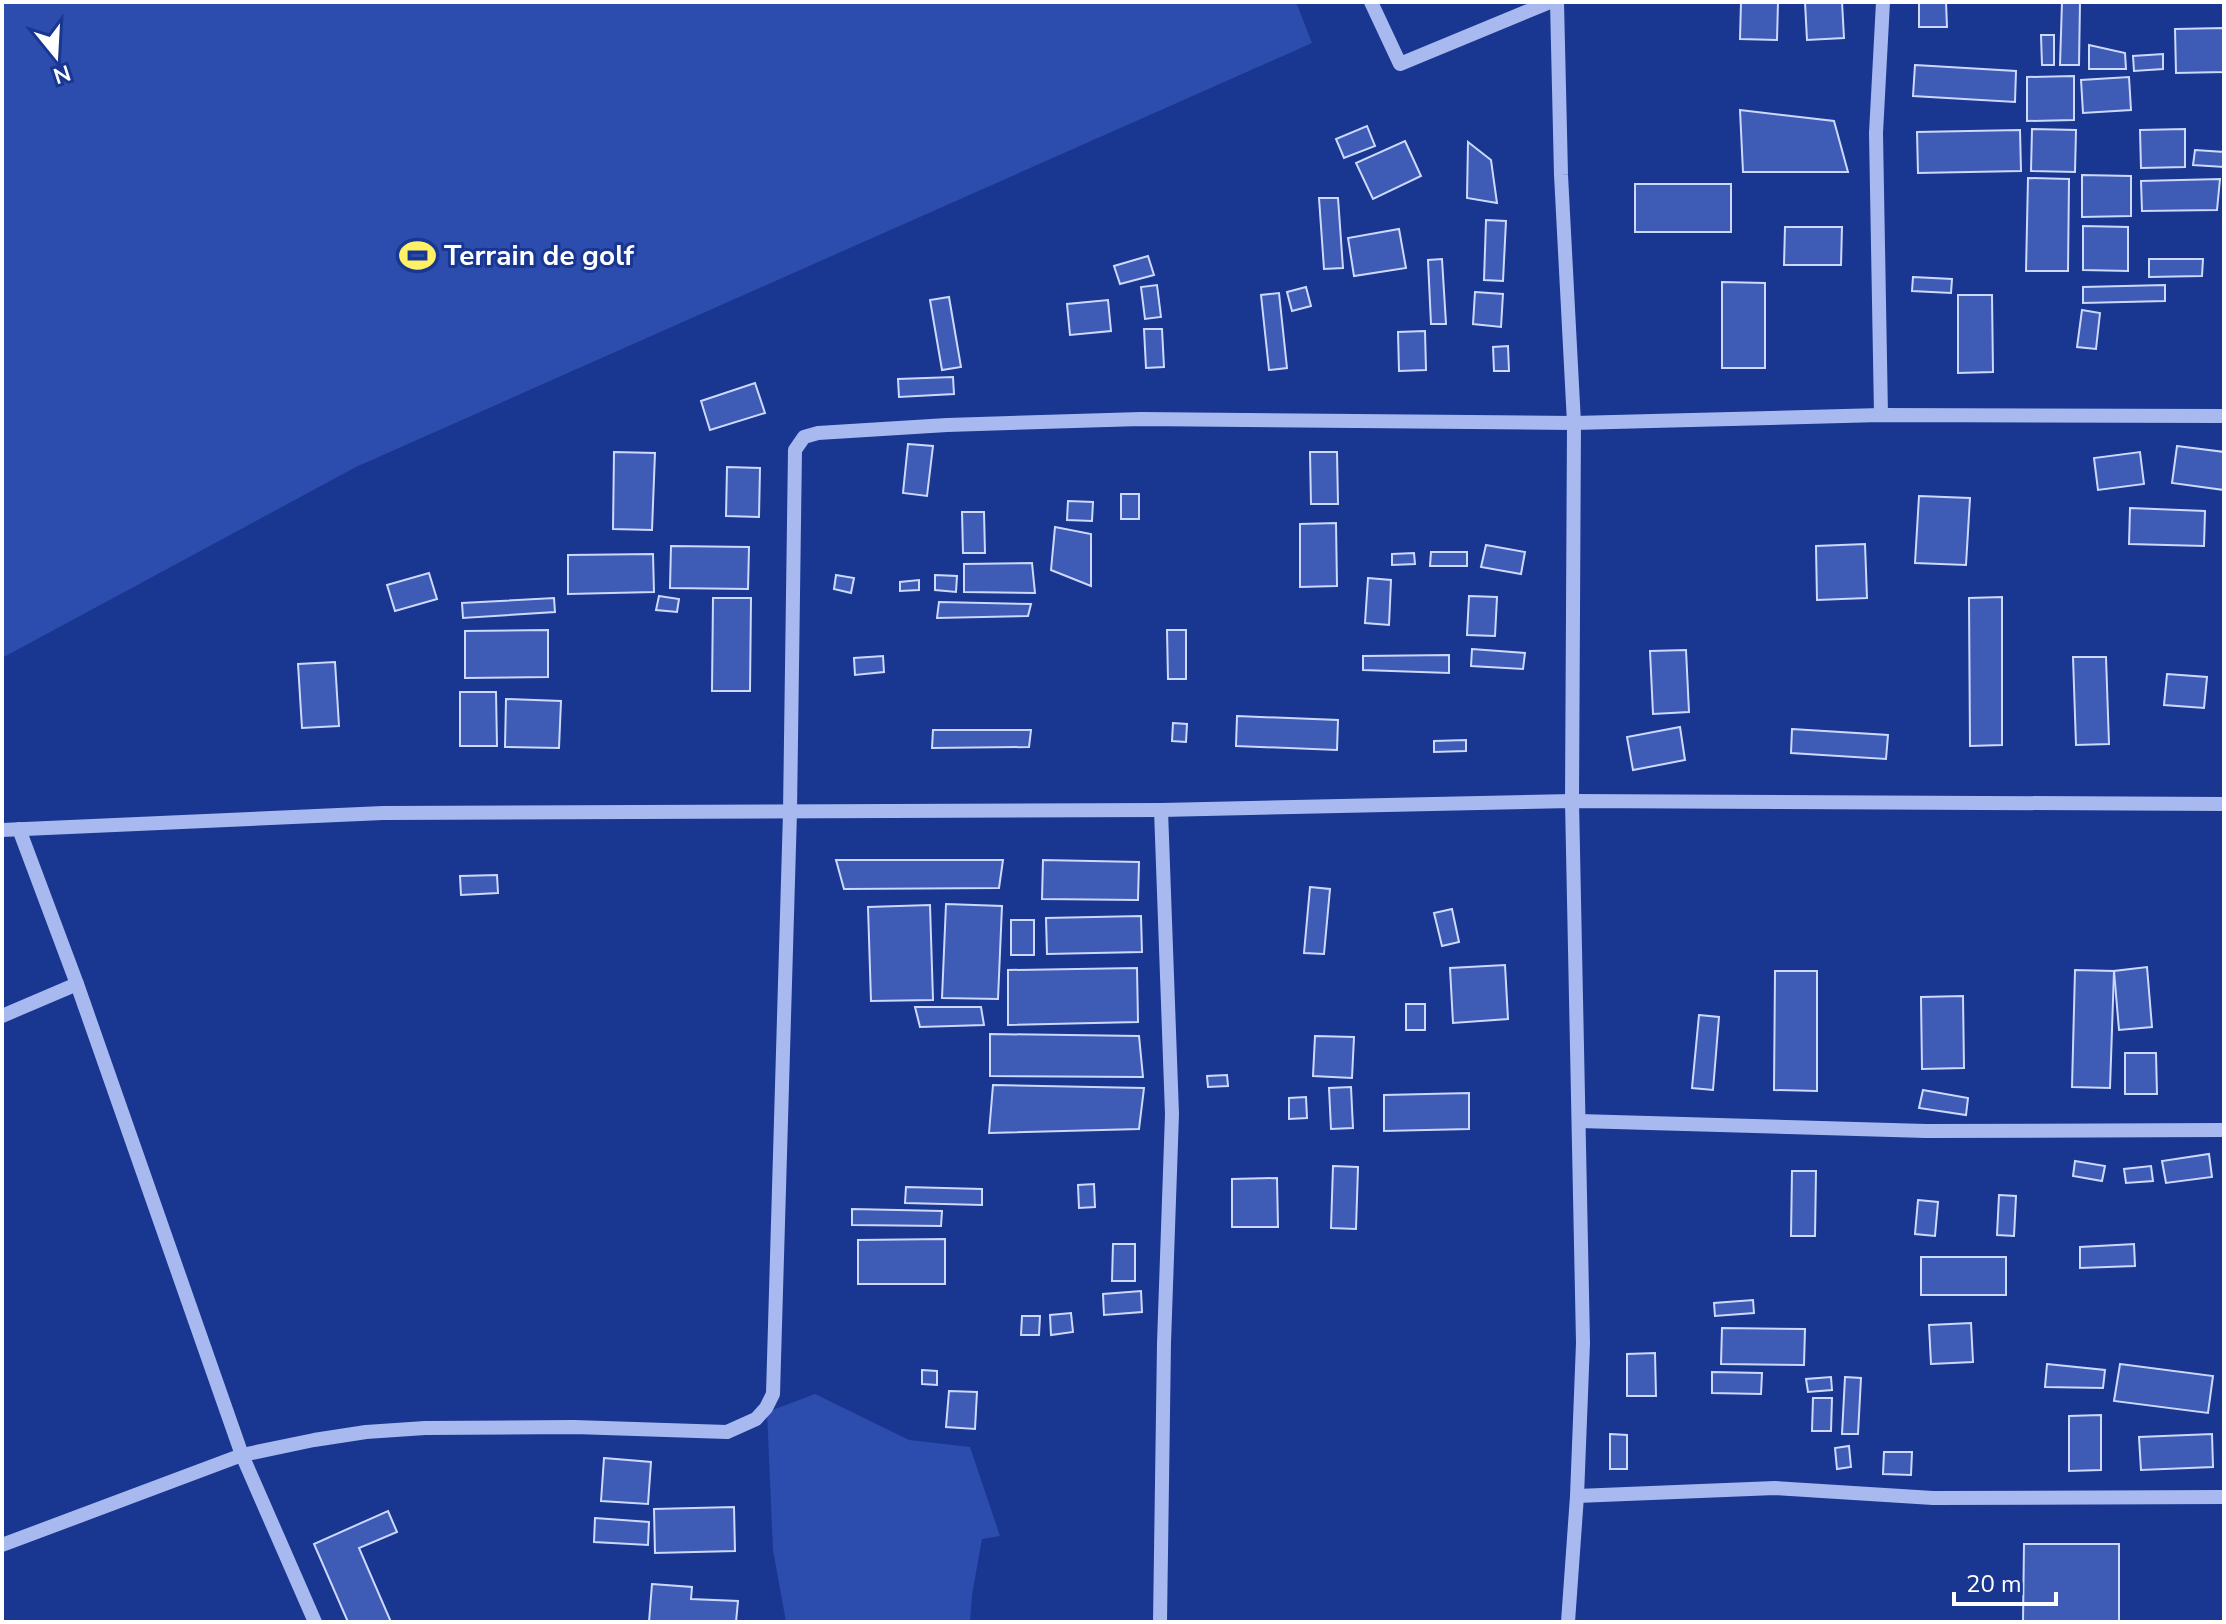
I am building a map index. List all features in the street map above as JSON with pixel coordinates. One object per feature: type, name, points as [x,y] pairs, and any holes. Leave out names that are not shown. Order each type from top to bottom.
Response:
[{"type":"street","points":[[1371,2],[1400,64],[1550,2]]},
{"type":"street","points":[[1557,2],[1561,175],[1574,423],[1572,801],[1583,1343],[1568,1622]]},
{"type":"street","points":[[1881,415],[1876,133],[1883,2]]},
{"type":"street","points":[[2,1545],[242,1455],[366,1432],[425,1428],[574,1427],[727,1432],[756,1419],[766,1408],[773,1394],[790,812],[795,450],[804,437],[818,433],[947,425],[1141,419],[1574,423],[1881,415],[2224,416]]},
{"type":"street","points":[[2,830],[383,813],[1161,810],[1572,801],[2224,804]]},
{"type":"street","points":[[1160,1622],[1164,1343],[1172,1114],[1161,810]]},
{"type":"street","points":[[19,829],[77,984],[242,1455],[315,1622]]},
{"type":"street","points":[[2,1016],[77,984]]},
{"type":"street","points":[[1579,1121],[1926,1131],[2224,1130]]},
{"type":"street","points":[[1577,1496],[1775,1488],[1933,1498],[2224,1497]]},
{"type":"shaded area","name":"Terrain de golf","points":[[2,2],[1296,2],[1312,43],[356,467],[2,658]]},
{"type":"shaded area","points":[[815,1394],[909,1440],[970,1447],[1000,1536],[982,1539],[970,1622],[786,1622],[773,1550],[767,1412]]},
{"type":"building","points":[[1741,2],[1778,2],[1777,40],[1740,39]]},
{"type":"building","points":[[1805,2],[1842,2],[1844,38],[1807,40]]},
{"type":"building","points":[[1919,2],[1946,2],[1947,27],[1919,27]]},
{"type":"building","points":[[2062,2],[2080,2],[2079,65],[2060,65]]},
{"type":"building","points":[[2224,28],[2224,72],[2176,73],[2175,29]]},
{"type":"building","points":[[2041,35],[2054,35],[2054,65],[2042,65]]},
{"type":"building","points":[[2089,45],[2125,53],[2126,69],[2089,69]]},
{"type":"building","points":[[2163,54],[2163,69],[2134,71],[2133,56]]},
{"type":"building","points":[[1915,65],[2016,71],[2015,102],[1913,96]]},
{"type":"building","points":[[2074,76],[2074,120],[2027,121],[2027,77]]},
{"type":"building","points":[[2129,77],[2131,110],[2083,113],[2081,80]]},
{"type":"building","points":[[1740,110],[1834,121],[1848,172],[1743,172]]},
{"type":"building","points":[[1367,126],[1375,146],[1344,158],[1336,139]]},
{"type":"building","points":[[2032,129],[2076,130],[2075,172],[2031,171]]},
{"type":"building","points":[[2185,129],[2185,167],[2141,168],[2140,130]]},
{"type":"building","points":[[2020,130],[2021,171],[1918,173],[1917,132]]},
{"type":"building","points":[[1405,141],[1421,176],[1373,199],[1356,163]]},
{"type":"building","points":[[1468,142],[1491,160],[1497,203],[1467,198]]},
{"type":"building","points":[[2195,150],[2224,152],[2224,167],[2193,165]]},
{"type":"building","points":[[2082,175],[2131,176],[2131,216],[2082,217]]},
{"type":"building","points":[[2028,178],[2069,179],[2068,271],[2026,271]]},
{"type":"building","points":[[2220,179],[2217,210],[2142,211],[2141,181]]},
{"type":"building","points":[[1635,184],[1731,184],[1731,232],[1635,232]]},
{"type":"building","points":[[1319,198],[1338,198],[1343,268],[1324,269]]},
{"type":"building","points":[[1486,220],[1506,221],[1503,281],[1484,280]]},
{"type":"building","points":[[2083,226],[2128,227],[2128,271],[2083,270]]},
{"type":"building","points":[[1785,227],[1842,227],[1841,265],[1784,265]]},
{"type":"building","points":[[1399,229],[1406,268],[1354,276],[1348,238]]},
{"type":"building","points":[[1148,256],[1154,275],[1120,284],[1114,266]]},
{"type":"building","points":[[1442,259],[1446,324],[1431,324],[1428,260]]},
{"type":"building","points":[[2149,259],[2203,259],[2202,276],[2149,277]]},
{"type":"building","points":[[1913,277],[1952,279],[1951,293],[1912,291]]},
{"type":"building","points":[[1722,282],[1765,283],[1765,368],[1722,368]]},
{"type":"building","points":[[1157,285],[1161,317],[1145,319],[1141,287]]},
{"type":"building","points":[[2165,285],[2165,301],[2083,303],[2083,287]]},
{"type":"building","points":[[1306,287],[1311,306],[1292,311],[1287,292]]},
{"type":"building","points":[[1475,292],[1503,294],[1501,327],[1473,324]]},
{"type":"building","points":[[1279,293],[1287,368],[1269,370],[1261,295]]},
{"type":"building","points":[[1958,295],[1992,295],[1993,372],[1958,373]]},
{"type":"building","points":[[949,297],[961,367],[942,370],[930,300]]},
{"type":"building","points":[[1108,300],[1111,331],[1070,335],[1067,304]]},
{"type":"building","points":[[2082,310],[2100,313],[2096,349],[2077,347]]},
{"type":"building","points":[[1144,329],[1162,329],[1164,367],[1146,368]]},
{"type":"building","points":[[1425,331],[1426,370],[1399,371],[1398,332]]},
{"type":"building","points":[[1508,346],[1509,371],[1494,371],[1493,347]]},
{"type":"building","points":[[953,377],[954,394],[899,397],[898,379]]},
{"type":"building","points":[[755,383],[765,413],[710,430],[701,401]]},
{"type":"building","points":[[908,444],[933,446],[927,496],[903,493]]},
{"type":"building","points":[[2177,446],[2224,452],[2224,490],[2172,483]]},
{"type":"building","points":[[614,452],[655,453],[652,530],[613,529]]},
{"type":"building","points":[[1310,452],[1337,452],[1338,504],[1311,504]]},
{"type":"building","points":[[2140,452],[2144,484],[2098,490],[2094,458]]},
{"type":"building","points":[[727,467],[760,468],[759,517],[726,516]]},
{"type":"building","points":[[1121,494],[1139,494],[1139,519],[1121,519]]},
{"type":"building","points":[[1919,496],[1970,498],[1966,565],[1915,563]]},
{"type":"building","points":[[1068,501],[1093,502],[1092,521],[1067,520]]},
{"type":"building","points":[[2130,508],[2205,511],[2204,546],[2129,544]]},
{"type":"building","points":[[962,512],[984,512],[985,553],[963,553]]},
{"type":"building","points":[[1336,523],[1337,586],[1300,587],[1300,524]]},
{"type":"building","points":[[1055,527],[1091,534],[1091,586],[1051,570]]},
{"type":"building","points":[[1865,544],[1867,598],[1817,600],[1816,546]]},
{"type":"building","points":[[1486,545],[1525,552],[1521,574],[1481,567]]},
{"type":"building","points":[[671,546],[749,547],[748,589],[670,588]]},
{"type":"building","points":[[1431,552],[1467,552],[1467,566],[1430,566]]},
{"type":"building","points":[[1414,553],[1415,564],[1392,565],[1392,554]]},
{"type":"building","points":[[653,554],[654,592],[568,594],[568,555]]},
{"type":"building","points":[[1032,563],[1035,593],[964,592],[964,564]]},
{"type":"building","points":[[429,573],[437,599],[395,611],[387,585]]},
{"type":"building","points":[[836,575],[854,578],[851,593],[834,589]]},
{"type":"building","points":[[935,575],[957,576],[956,592],[935,590]]},
{"type":"building","points":[[1368,578],[1391,580],[1389,625],[1365,623]]},
{"type":"building","points":[[919,580],[919,590],[900,591],[900,582]]},
{"type":"building","points":[[659,596],[679,599],[677,612],[656,610]]},
{"type":"building","points":[[1469,596],[1497,597],[1495,636],[1467,635]]},
{"type":"building","points":[[2002,597],[2002,745],[1970,746],[1969,598]]},
{"type":"building","points":[[554,598],[555,612],[463,618],[462,603]]},
{"type":"building","points":[[713,598],[751,598],[750,691],[712,691]]},
{"type":"building","points":[[939,602],[1031,604],[1028,616],[937,618]]},
{"type":"building","points":[[548,630],[548,677],[465,678],[465,631]]},
{"type":"building","points":[[1167,630],[1186,630],[1186,679],[1168,679]]},
{"type":"building","points":[[1472,649],[1525,653],[1523,669],[1471,666]]},
{"type":"building","points":[[1686,650],[1689,712],[1653,714],[1650,651]]},
{"type":"building","points":[[1449,655],[1449,673],[1363,670],[1363,656]]},
{"type":"building","points":[[883,656],[884,672],[855,675],[854,658]]},
{"type":"building","points":[[2073,657],[2106,657],[2109,744],[2076,745]]},
{"type":"building","points":[[335,662],[339,726],[302,728],[298,664]]},
{"type":"building","points":[[2167,674],[2207,677],[2204,708],[2164,705]]},
{"type":"building","points":[[460,692],[496,692],[497,746],[460,746]]},
{"type":"building","points":[[506,699],[561,701],[559,748],[505,747]]},
{"type":"building","points":[[1237,716],[1338,720],[1337,750],[1236,746]]},
{"type":"building","points":[[1173,723],[1187,724],[1186,742],[1172,741]]},
{"type":"building","points":[[1680,727],[1685,760],[1633,770],[1627,737]]},
{"type":"building","points":[[1792,729],[1888,735],[1886,759],[1791,753]]},
{"type":"building","points":[[933,730],[1031,730],[1029,747],[932,748]]},
{"type":"building","points":[[1466,740],[1466,751],[1434,752],[1434,741]]},
{"type":"building","points":[[836,860],[1003,860],[999,888],[844,889]]},
{"type":"building","points":[[1043,860],[1139,862],[1138,900],[1042,899]]},
{"type":"building","points":[[497,875],[498,893],[461,895],[460,876]]},
{"type":"building","points":[[1310,887],[1330,889],[1324,954],[1304,953]]},
{"type":"building","points":[[946,904],[1002,906],[998,999],[942,998]]},
{"type":"building","points":[[930,905],[933,1000],[871,1001],[868,907]]},
{"type":"building","points":[[1452,909],[1459,942],[1442,946],[1434,913]]},
{"type":"building","points":[[1141,916],[1142,952],[1047,954],[1046,918]]},
{"type":"building","points":[[1011,920],[1034,920],[1034,955],[1011,955]]},
{"type":"building","points":[[1505,965],[1508,1019],[1453,1023],[1450,968]]},
{"type":"building","points":[[2147,967],[2152,1027],[2119,1030],[2114,971]]},
{"type":"building","points":[[1137,968],[1138,1022],[1008,1025],[1008,970]]},
{"type":"building","points":[[2075,970],[2114,971],[2110,1088],[2072,1087]]},
{"type":"building","points":[[1775,971],[1817,971],[1817,1091],[1774,1090]]},
{"type":"building","points":[[1963,996],[1964,1068],[1922,1069],[1921,997]]},
{"type":"building","points":[[1406,1004],[1425,1004],[1425,1030],[1406,1030]]},
{"type":"building","points":[[915,1007],[981,1007],[984,1025],[920,1027]]},
{"type":"building","points":[[1699,1015],[1719,1017],[1713,1090],[1692,1088]]},
{"type":"building","points":[[990,1034],[1139,1036],[1143,1077],[990,1076]]},
{"type":"building","points":[[1315,1036],[1354,1037],[1352,1078],[1313,1076]]},
{"type":"building","points":[[2125,1053],[2156,1053],[2157,1094],[2125,1094]]},
{"type":"building","points":[[1227,1075],[1228,1086],[1208,1087],[1207,1076]]},
{"type":"building","points":[[993,1085],[1144,1088],[1139,1129],[989,1133]]},
{"type":"building","points":[[1351,1087],[1353,1128],[1331,1129],[1329,1088]]},
{"type":"building","points":[[1923,1090],[1968,1098],[1966,1115],[1919,1108]]},
{"type":"building","points":[[1469,1093],[1469,1129],[1384,1131],[1384,1095]]},
{"type":"building","points":[[1306,1097],[1307,1118],[1289,1119],[1289,1098]]},
{"type":"building","points":[[2209,1154],[2212,1177],[2166,1183],[2162,1161]]},
{"type":"building","points":[[2075,1161],[2105,1166],[2102,1181],[2073,1176]]},
{"type":"building","points":[[1333,1166],[1358,1167],[1356,1229],[1331,1228]]},
{"type":"building","points":[[2151,1166],[2153,1181],[2126,1183],[2124,1169]]},
{"type":"building","points":[[1792,1171],[1816,1171],[1815,1236],[1791,1236]]},
{"type":"building","points":[[1277,1178],[1278,1227],[1232,1227],[1232,1179]]},
{"type":"building","points":[[1094,1184],[1095,1207],[1079,1208],[1078,1185]]},
{"type":"building","points":[[906,1187],[982,1189],[982,1205],[905,1203]]},
{"type":"building","points":[[1999,1195],[2016,1196],[2014,1236],[1997,1235]]},
{"type":"building","points":[[1918,1200],[1938,1202],[1935,1236],[1915,1234]]},
{"type":"building","points":[[852,1209],[942,1211],[941,1226],[852,1225]]},
{"type":"building","points":[[945,1239],[945,1284],[858,1284],[858,1240]]},
{"type":"building","points":[[1113,1244],[1135,1244],[1135,1281],[1112,1281]]},
{"type":"building","points":[[2134,1244],[2135,1266],[2080,1268],[2080,1247]]},
{"type":"building","points":[[1921,1257],[2006,1257],[2006,1295],[1921,1295]]},
{"type":"building","points":[[1141,1291],[1142,1312],[1104,1315],[1103,1294]]},
{"type":"building","points":[[1753,1300],[1754,1313],[1715,1316],[1714,1303]]},
{"type":"building","points":[[1071,1313],[1073,1332],[1051,1335],[1050,1315]]},
{"type":"building","points":[[1022,1316],[1040,1316],[1039,1335],[1021,1335]]},
{"type":"building","points":[[1971,1323],[1973,1362],[1931,1364],[1929,1325]]},
{"type":"building","points":[[1722,1328],[1805,1329],[1804,1365],[1721,1364]]},
{"type":"building","points":[[1655,1353],[1656,1396],[1627,1396],[1627,1354]]},
{"type":"building","points":[[2047,1364],[2105,1370],[2103,1388],[2045,1387]]},
{"type":"building","points":[[2120,1364],[2213,1376],[2208,1413],[2114,1401]]},
{"type":"building","points":[[922,1370],[937,1371],[937,1385],[922,1384]]},
{"type":"building","points":[[1712,1372],[1762,1373],[1761,1394],[1712,1393]]},
{"type":"building","points":[[1831,1377],[1832,1390],[1808,1392],[1806,1379]]},
{"type":"building","points":[[1845,1377],[1861,1378],[1858,1434],[1842,1434]]},
{"type":"building","points":[[949,1391],[977,1392],[975,1429],[946,1427]]},
{"type":"building","points":[[1813,1398],[1832,1398],[1831,1431],[1812,1431]]},
{"type":"building","points":[[2101,1415],[2101,1470],[2069,1471],[2069,1416]]},
{"type":"building","points":[[1610,1434],[1627,1435],[1627,1469],[1610,1469]]},
{"type":"building","points":[[2212,1434],[2213,1467],[2141,1470],[2139,1437]]},
{"type":"building","points":[[1849,1446],[1851,1467],[1837,1469],[1835,1448]]},
{"type":"building","points":[[1884,1452],[1912,1452],[1911,1475],[1883,1474]]},
{"type":"building","points":[[604,1458],[651,1462],[648,1504],[601,1501]]},
{"type":"building","points":[[734,1507],[735,1551],[655,1553],[654,1509]]},
{"type":"building","points":[[388,1511],[397,1532],[359,1548],[391,1622],[348,1622],[314,1544]]},
{"type":"building","points":[[595,1518],[649,1522],[648,1545],[594,1542]]},
{"type":"building","points":[[2024,1544],[2119,1544],[2119,1622],[2023,1622]]},
{"type":"building","points":[[652,1584],[692,1587],[691,1599],[738,1601],[736,1622],[649,1622]]},
{"type":"place","name":"Terrain de golf","points":[[418,255]]}]
